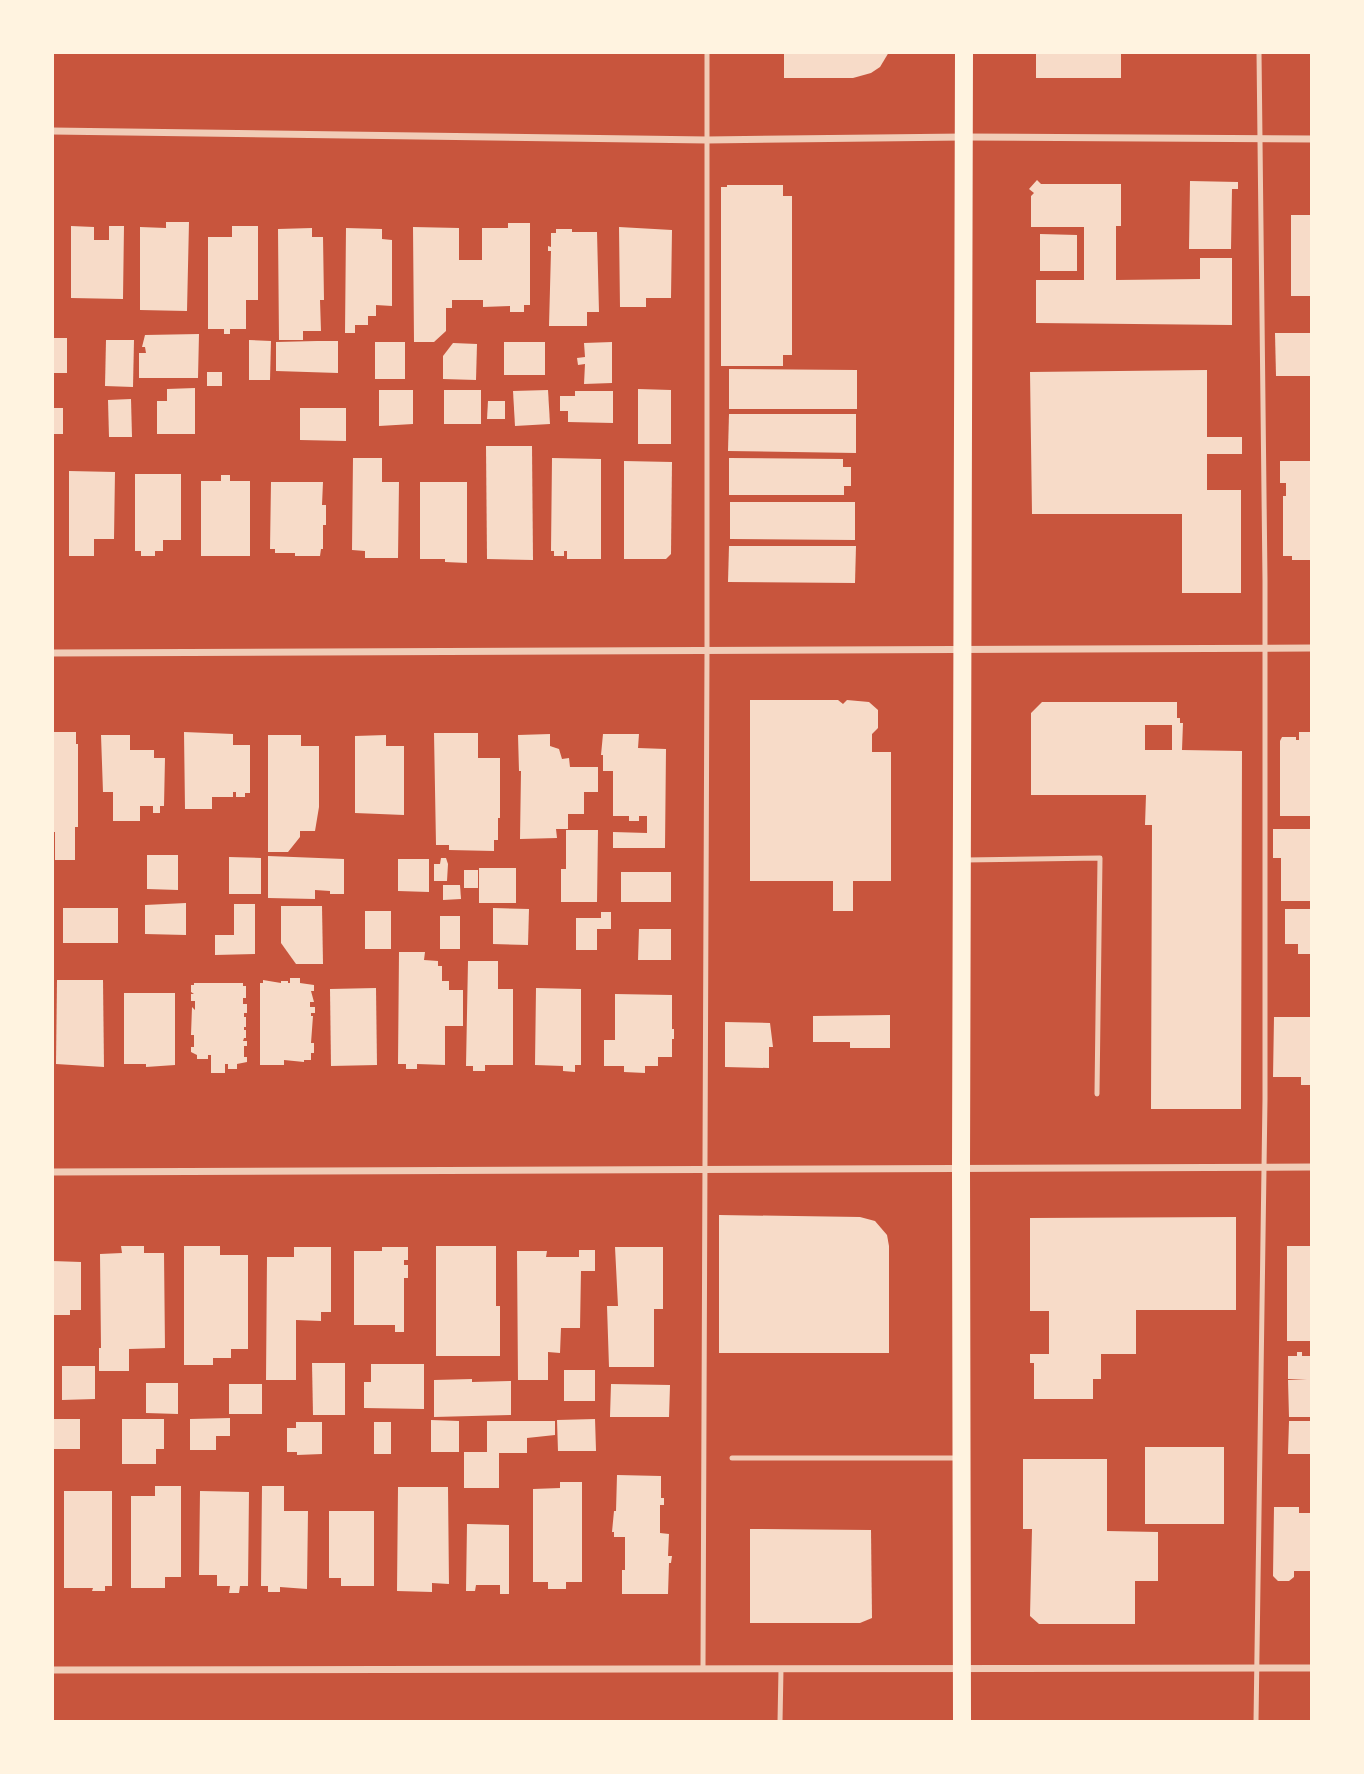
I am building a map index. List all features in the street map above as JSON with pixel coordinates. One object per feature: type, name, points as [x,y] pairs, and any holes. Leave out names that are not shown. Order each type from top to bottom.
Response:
[{"type":"main road","points":[[962,1721],[964,52]]},
{"type":"street","points":[[52,131],[707,140],[964,137],[1311,139]]},
{"type":"street","points":[[52,653],[1311,648]]},
{"type":"street","points":[[52,1172],[1311,1167]]},
{"type":"street","points":[[52,1670],[1311,1668]]},
{"type":"lane","points":[[703,1669],[707,52]]},
{"type":"lane","points":[[1256,1721],[1265,1167],[1265,648],[1259,52]]},
{"type":"lane","points":[[962,860],[1100,858],[1097,1094]]},
{"type":"lane","points":[[732,1458],[961,1458]]},
{"type":"lane","points":[[780,1721],[781,1669]]},
{"type":"building","points":[[784,52],[889,52],[880,67],[871,73],[853,78],[784,78]]},
{"type":"building","points":[[1036,52],[1121,52],[1121,78],[1036,78]]},
{"type":"building","points":[[1037,180],[1041,184],[1121,184],[1121,226],[1116,226],[1116,280],[1200,279],[1200,258],[1232,258],[1232,325],[1036,323],[1036,280],[1084,280],[1084,227],[1031,227],[1031,196],[1034,193],[1029,189]]},
{"type":"building","points":[[1190,181],[1238,182],[1238,189],[1232,189],[1231,249],[1189,249]]},
{"type":"building","points":[[783,185],[783,196],[792,196],[792,355],[783,355],[783,366],[721,366],[721,187]]},
{"type":"building","points":[[1291,215],[1312,215],[1312,296],[1291,296]]},
{"type":"building","points":[[166,222],[189,222],[187,311],[140,310],[140,227],[166,228]]},
{"type":"building","points":[[508,223],[530,223],[530,305],[524,305],[524,312],[510,312],[510,306],[483,307],[483,300],[452,300],[452,308],[446,308],[446,331],[434,342],[414,342],[413,227],[459,228],[459,260],[482,260],[482,228],[508,228]]},
{"type":"building","points":[[71,226],[94,227],[94,240],[109,240],[109,226],[124,226],[123,299],[71,298]]},
{"type":"building","points":[[232,226],[258,226],[258,300],[246,300],[246,329],[230,329],[230,334],[224,334],[224,329],[208,329],[208,237],[232,237]]},
{"type":"building","points":[[619,227],[672,230],[671,298],[646,298],[646,307],[620,307]]},
{"type":"building","points":[[312,228],[312,237],[323,237],[324,300],[320,300],[321,331],[303,331],[303,340],[279,340],[278,229]]},
{"type":"building","points":[[346,228],[382,229],[382,239],[392,240],[392,306],[376,305],[376,316],[368,316],[368,325],[355,325],[355,333],[345,333]]},
{"type":"building","points":[[556,229],[597,232],[599,312],[587,312],[587,326],[549,326],[551,251],[548,251],[548,246],[551,247],[551,233],[556,233]]},
{"type":"building","points":[[1040,234],[1077,235],[1077,271],[1040,271]]},
{"type":"building","points":[[1275,333],[1311,333],[1311,376],[1276,376]]},
{"type":"building","points":[[199,334],[198,378],[139,378],[139,353],[146,353],[145,347],[142,347],[145,335]]},
{"type":"building","points":[[52,338],[67,338],[67,373],[52,373]]},
{"type":"building","points":[[106,340],[134,340],[133,387],[105,386]]},
{"type":"building","points":[[249,340],[271,341],[270,380],[249,380]]},
{"type":"building","points":[[338,341],[338,373],[276,371],[276,342]]},
{"type":"building","points":[[375,342],[405,342],[405,379],[375,379]]},
{"type":"building","points":[[504,342],[545,342],[545,375],[504,375]]},
{"type":"building","points":[[612,342],[612,383],[584,384],[585,364],[578,365],[577,358],[585,357],[584,343]]},
{"type":"building","points":[[453,343],[477,344],[476,380],[443,379],[443,356]]},
{"type":"building","points":[[729,369],[857,370],[857,409],[729,409]]},
{"type":"building","points":[[1207,370],[1207,437],[1242,437],[1242,454],[1207,454],[1207,490],[1241,490],[1241,593],[1182,593],[1182,514],[1032,514],[1030,372]]},
{"type":"building","points":[[207,372],[222,372],[222,386],[207,386]]},
{"type":"building","points":[[195,388],[195,434],[157,434],[157,401],[167,401],[167,389]]},
{"type":"building","points":[[638,389],[671,390],[671,444],[638,444]]},
{"type":"building","points":[[379,390],[413,390],[413,424],[379,426]]},
{"type":"building","points":[[444,390],[481,390],[481,424],[444,424]]},
{"type":"building","points":[[548,390],[550,424],[515,426],[513,391]]},
{"type":"building","points":[[575,391],[613,391],[613,423],[568,422],[568,411],[560,411],[560,396],[575,396]]},
{"type":"building","points":[[131,399],[132,437],[109,437],[108,400]]},
{"type":"building","points":[[488,401],[505,401],[505,419],[487,419]]},
{"type":"building","points":[[52,408],[63,408],[63,434],[52,434]]},
{"type":"building","points":[[300,408],[346,408],[346,441],[300,440]]},
{"type":"building","points":[[729,414],[856,414],[856,453],[728,451]]},
{"type":"building","points":[[486,446],[532,446],[533,560],[487,559]]},
{"type":"building","points":[[353,458],[382,458],[382,482],[399,482],[398,558],[365,558],[365,551],[352,550]]},
{"type":"building","points":[[552,458],[601,459],[601,559],[567,559],[567,551],[564,551],[564,556],[554,556],[554,551],[551,551]]},
{"type":"building","points":[[729,458],[843,459],[843,467],[851,467],[851,486],[844,486],[844,495],[729,495]]},
{"type":"building","points":[[624,461],[672,462],[671,554],[666,559],[624,559]]},
{"type":"building","points":[[1280,461],[1312,461],[1312,560],[1292,560],[1292,556],[1283,556],[1283,496],[1286,496],[1286,483],[1280,483]]},
{"type":"building","points":[[69,471],[115,472],[114,539],[94,539],[94,556],[69,556]]},
{"type":"building","points":[[135,474],[181,474],[181,540],[163,540],[163,551],[155,551],[155,556],[141,556],[141,551],[135,551]]},
{"type":"building","points":[[221,475],[230,475],[230,481],[250,481],[250,556],[201,556],[201,481],[221,481]]},
{"type":"building","points":[[271,482],[323,482],[322,505],[326,505],[326,525],[323,525],[323,549],[320,556],[295,556],[295,553],[275,553],[275,549],[270,549]]},
{"type":"building","points":[[420,482],[467,482],[467,563],[445,562],[445,559],[420,559]]},
{"type":"building","points":[[730,502],[855,502],[855,540],[730,539]]},
{"type":"building","points":[[729,546],[856,546],[855,583],[728,582]]},
{"type":"building","points":[[750,700],[838,700],[843,704],[847,700],[869,702],[878,710],[878,728],[872,734],[872,752],[891,752],[891,881],[853,881],[853,911],[833,911],[833,881],[750,881]]},
{"type":"building","points":[[1042,702],[1177,702],[1177,718],[1183,723],[1182,750],[1242,751],[1241,1109],[1151,1109],[1152,825],[1145,825],[1146,795],[1031,795],[1031,713]],"holes":[[[1145,725],[1172,725],[1172,750],[1145,750]]]},
{"type":"building","points":[[52,732],[76,732],[78,827],[75,827],[75,860],[55,860],[55,832],[52,832]]},
{"type":"building","points":[[184,732],[233,734],[233,745],[250,745],[250,793],[245,793],[245,797],[236,797],[236,792],[233,792],[233,797],[212,797],[212,809],[185,809]]},
{"type":"building","points":[[1299,732],[1312,732],[1312,816],[1280,816],[1280,741],[1282,737],[1296,737],[1296,740],[1299,740]]},
{"type":"building","points":[[434,733],[478,733],[478,758],[500,758],[500,818],[494,851],[449,850],[449,845],[436,845]]},
{"type":"building","points":[[550,734],[550,746],[559,749],[562,759],[569,758],[570,767],[598,767],[598,792],[584,792],[584,814],[568,814],[568,829],[556,829],[557,838],[520,839],[521,771],[518,735]]},
{"type":"building","points":[[603,734],[639,734],[638,748],[666,749],[665,848],[613,848],[613,832],[647,833],[647,816],[639,816],[639,821],[629,821],[629,816],[613,816],[613,771],[603,771]]},
{"type":"building","points":[[101,735],[130,735],[130,750],[154,750],[154,758],[165,758],[164,806],[160,806],[160,813],[153,813],[153,806],[140,806],[140,821],[113,821],[113,792],[103,792]]},
{"type":"building","points":[[268,735],[301,735],[301,746],[319,746],[319,807],[315,831],[300,831],[300,837],[288,852],[268,852]]},
{"type":"building","points":[[386,735],[386,746],[404,746],[404,815],[355,813],[355,736]]},
{"type":"building","points":[[1273,829],[1312,829],[1312,901],[1281,901],[1281,858],[1273,858]]},
{"type":"building","points":[[566,830],[598,830],[597,902],[561,902],[561,869],[566,869]]},
{"type":"building","points":[[147,855],[178,855],[178,890],[147,889]]},
{"type":"building","points":[[268,856],[344,859],[344,894],[315,890],[315,899],[268,898]]},
{"type":"building","points":[[229,857],[261,858],[261,894],[229,894]]},
{"type":"building","points":[[441,858],[446,858],[448,864],[447,881],[434,881],[434,864],[440,864]]},
{"type":"building","points":[[398,859],[429,859],[429,892],[398,891]]},
{"type":"building","points":[[479,868],[516,868],[516,903],[479,903]]},
{"type":"building","points":[[464,870],[478,870],[478,888],[464,888]]},
{"type":"building","points":[[621,872],[671,872],[671,902],[621,902]]},
{"type":"building","points":[[443,885],[460,885],[461,899],[443,900]]},
{"type":"building","points":[[186,903],[186,935],[145,934],[145,905]]},
{"type":"building","points":[[234,904],[255,904],[255,954],[215,955],[215,935],[234,935]]},
{"type":"building","points":[[281,906],[322,906],[323,964],[296,964],[281,943]]},
{"type":"building","points":[[63,908],[118,908],[118,943],[63,943]]},
{"type":"building","points":[[493,908],[529,909],[528,945],[493,944]]},
{"type":"building","points":[[1285,909],[1312,909],[1310,954],[1298,954],[1298,944],[1285,944]]},
{"type":"building","points":[[365,911],[391,911],[391,949],[365,949]]},
{"type":"building","points":[[601,912],[611,912],[611,929],[597,929],[597,950],[576,950],[576,918],[601,918]]},
{"type":"building","points":[[440,916],[460,916],[460,949],[440,949]]},
{"type":"building","points":[[639,929],[671,929],[671,960],[638,960]]},
{"type":"building","points":[[399,952],[425,952],[424,960],[438,961],[438,966],[442,966],[442,981],[449,981],[449,990],[463,990],[463,1026],[445,1026],[445,1065],[417,1064],[417,1069],[406,1069],[406,1064],[398,1064]]},
{"type":"building","points":[[468,961],[498,961],[498,989],[513,989],[513,1065],[485,1065],[485,1071],[473,1071],[473,1066],[466,1066]]},
{"type":"building","points":[[290,978],[300,978],[300,983],[314,985],[314,991],[311,991],[314,1002],[310,1002],[310,1007],[315,1007],[315,1013],[311,1013],[311,1043],[314,1043],[314,1053],[311,1053],[311,1060],[304,1062],[284,1060],[284,1065],[260,1065],[260,983],[263,983],[263,980],[290,983]]},
{"type":"building","points":[[57,980],[103,980],[104,1067],[56,1064]]},
{"type":"building","points":[[243,983],[243,986],[246,986],[243,1004],[247,1004],[247,1013],[244,1013],[246,1038],[243,1041],[247,1041],[244,1057],[247,1057],[247,1062],[237,1064],[237,1069],[228,1069],[228,1064],[225,1064],[225,1073],[211,1073],[211,1055],[208,1055],[208,1059],[197,1059],[197,1055],[191,1052],[191,1047],[194,1047],[194,1035],[191,1035],[192,1007],[195,1010],[195,1001],[191,1001],[191,994],[194,994],[191,992],[191,985]]},
{"type":"building","points":[[376,988],[377,1065],[331,1066],[330,989]]},
{"type":"building","points":[[536,988],[581,989],[581,1065],[575,1065],[575,1072],[563,1071],[563,1066],[535,1065]]},
{"type":"building","points":[[124,993],[175,993],[175,1065],[146,1067],[146,1064],[124,1064]]},
{"type":"building","points":[[615,994],[672,995],[672,1057],[658,1057],[658,1066],[645,1066],[645,1073],[624,1072],[624,1066],[604,1066],[604,1040],[615,1040]]},
{"type":"building","points":[[890,1015],[890,1048],[850,1048],[850,1042],[813,1042],[813,1016]]},
{"type":"building","points":[[1274,1017],[1312,1017],[1312,1085],[1301,1085],[1301,1077],[1273,1077]]},
{"type":"building","points":[[725,1022],[770,1023],[773,1047],[769,1047],[769,1068],[725,1067]]},
{"type":"building","points":[[719,1215],[860,1217],[875,1221],[887,1235],[889,1246],[889,1353],[719,1353]]},
{"type":"building","points":[[1236,1217],[1236,1310],[1136,1310],[1136,1354],[1101,1354],[1101,1379],[1093,1379],[1093,1399],[1034,1399],[1034,1363],[1030,1363],[1030,1354],[1049,1354],[1049,1311],[1030,1311],[1030,1218]]},
{"type":"building","points":[[121,1246],[144,1246],[144,1253],[164,1253],[165,1348],[129,1349],[129,1371],[99,1371],[100,1254],[122,1253]]},
{"type":"building","points":[[184,1246],[220,1246],[220,1255],[248,1255],[248,1349],[231,1349],[231,1358],[213,1358],[213,1365],[184,1365]]},
{"type":"building","points":[[436,1246],[496,1246],[496,1306],[500,1306],[500,1356],[436,1356]]},
{"type":"building","points":[[1287,1246],[1312,1246],[1312,1341],[1287,1341]]},
{"type":"building","points":[[294,1247],[331,1247],[331,1312],[321,1312],[321,1321],[296,1320],[296,1380],[266,1380],[267,1257],[294,1257]]},
{"type":"building","points":[[382,1247],[408,1247],[408,1260],[404,1260],[404,1265],[408,1265],[408,1278],[404,1278],[404,1332],[395,1332],[395,1325],[354,1325],[354,1251],[382,1251]]},
{"type":"building","points":[[615,1247],[663,1247],[663,1309],[654,1309],[654,1367],[609,1367],[607,1306],[618,1306]]},
{"type":"building","points":[[579,1250],[595,1250],[595,1271],[581,1271],[580,1328],[561,1328],[560,1353],[548,1352],[548,1380],[518,1380],[517,1251],[547,1251],[546,1257],[579,1257]]},
{"type":"building","points":[[52,1261],[81,1262],[81,1310],[70,1310],[70,1315],[52,1315]]},
{"type":"building","points":[[1297,1352],[1302,1352],[1302,1356],[1312,1356],[1312,1417],[1289,1417],[1288,1380],[1307,1380],[1288,1379],[1288,1356],[1297,1356]]},
{"type":"building","points":[[312,1363],[345,1363],[345,1415],[313,1415]]},
{"type":"building","points":[[371,1364],[424,1364],[424,1409],[364,1408],[364,1382],[371,1382]]},
{"type":"building","points":[[62,1366],[95,1366],[95,1399],[62,1400]]},
{"type":"building","points":[[564,1370],[595,1370],[595,1401],[564,1401]]},
{"type":"building","points":[[472,1379],[472,1382],[511,1381],[511,1415],[434,1417],[434,1380]]},
{"type":"building","points":[[146,1383],[178,1383],[178,1414],[146,1413]]},
{"type":"building","points":[[229,1384],[262,1384],[262,1414],[229,1414]]},
{"type":"building","points":[[611,1384],[670,1385],[669,1417],[610,1417]]},
{"type":"building","points":[[230,1418],[230,1436],[216,1436],[216,1450],[190,1450],[190,1419]]},
{"type":"building","points":[[54,1419],[80,1419],[80,1449],[54,1449]]},
{"type":"building","points":[[122,1419],[164,1419],[164,1449],[156,1449],[156,1464],[122,1464]]},
{"type":"building","points":[[595,1419],[596,1451],[558,1451],[557,1420]]},
{"type":"building","points":[[431,1420],[459,1421],[459,1452],[431,1452]]},
{"type":"building","points":[[487,1421],[555,1421],[555,1435],[527,1438],[527,1453],[499,1453],[499,1488],[464,1488],[464,1452],[487,1452]]},
{"type":"building","points":[[1289,1421],[1312,1421],[1312,1454],[1288,1454]]},
{"type":"building","points":[[296,1422],[322,1422],[322,1454],[297,1455],[297,1452],[287,1452],[287,1428],[296,1428]]},
{"type":"building","points":[[374,1422],[391,1422],[391,1454],[374,1454]]},
{"type":"building","points":[[1145,1447],[1224,1447],[1224,1524],[1145,1524]]},
{"type":"building","points":[[1023,1459],[1107,1459],[1107,1531],[1158,1532],[1158,1581],[1135,1581],[1135,1624],[1039,1624],[1030,1616],[1032,1529],[1023,1529]]},
{"type":"building","points":[[617,1475],[661,1476],[661,1498],[664,1498],[664,1505],[660,1505],[660,1533],[669,1534],[668,1556],[672,1556],[669,1563],[668,1594],[622,1594],[625,1537],[614,1537],[612,1532],[616,1511]]},
{"type":"building","points":[[560,1482],[582,1482],[582,1582],[566,1582],[566,1589],[548,1589],[548,1582],[533,1582],[533,1489],[560,1488]]},
{"type":"building","points":[[155,1486],[181,1486],[181,1577],[165,1577],[165,1588],[131,1588],[131,1496],[155,1496]]},
{"type":"building","points":[[262,1486],[284,1486],[284,1511],[308,1511],[307,1589],[280,1587],[280,1592],[268,1592],[268,1586],[261,1586]]},
{"type":"building","points":[[398,1487],[448,1487],[449,1584],[432,1583],[432,1592],[397,1591]]},
{"type":"building","points":[[64,1491],[112,1491],[112,1586],[105,1586],[105,1591],[92,1591],[93,1588],[64,1588]]},
{"type":"building","points":[[200,1491],[249,1492],[248,1586],[240,1586],[239,1593],[229,1593],[230,1586],[217,1586],[217,1575],[199,1575]]},
{"type":"building","points":[[1274,1507],[1299,1507],[1299,1513],[1312,1513],[1312,1571],[1294,1571],[1294,1577],[1289,1581],[1278,1581],[1273,1576]]},
{"type":"building","points":[[329,1511],[374,1511],[374,1586],[341,1586],[341,1578],[329,1578]]},
{"type":"building","points":[[467,1524],[509,1525],[509,1594],[500,1594],[500,1585],[476,1585],[475,1591],[466,1591]]},
{"type":"building","points":[[750,1529],[871,1530],[872,1618],[860,1623],[750,1623]]}]
